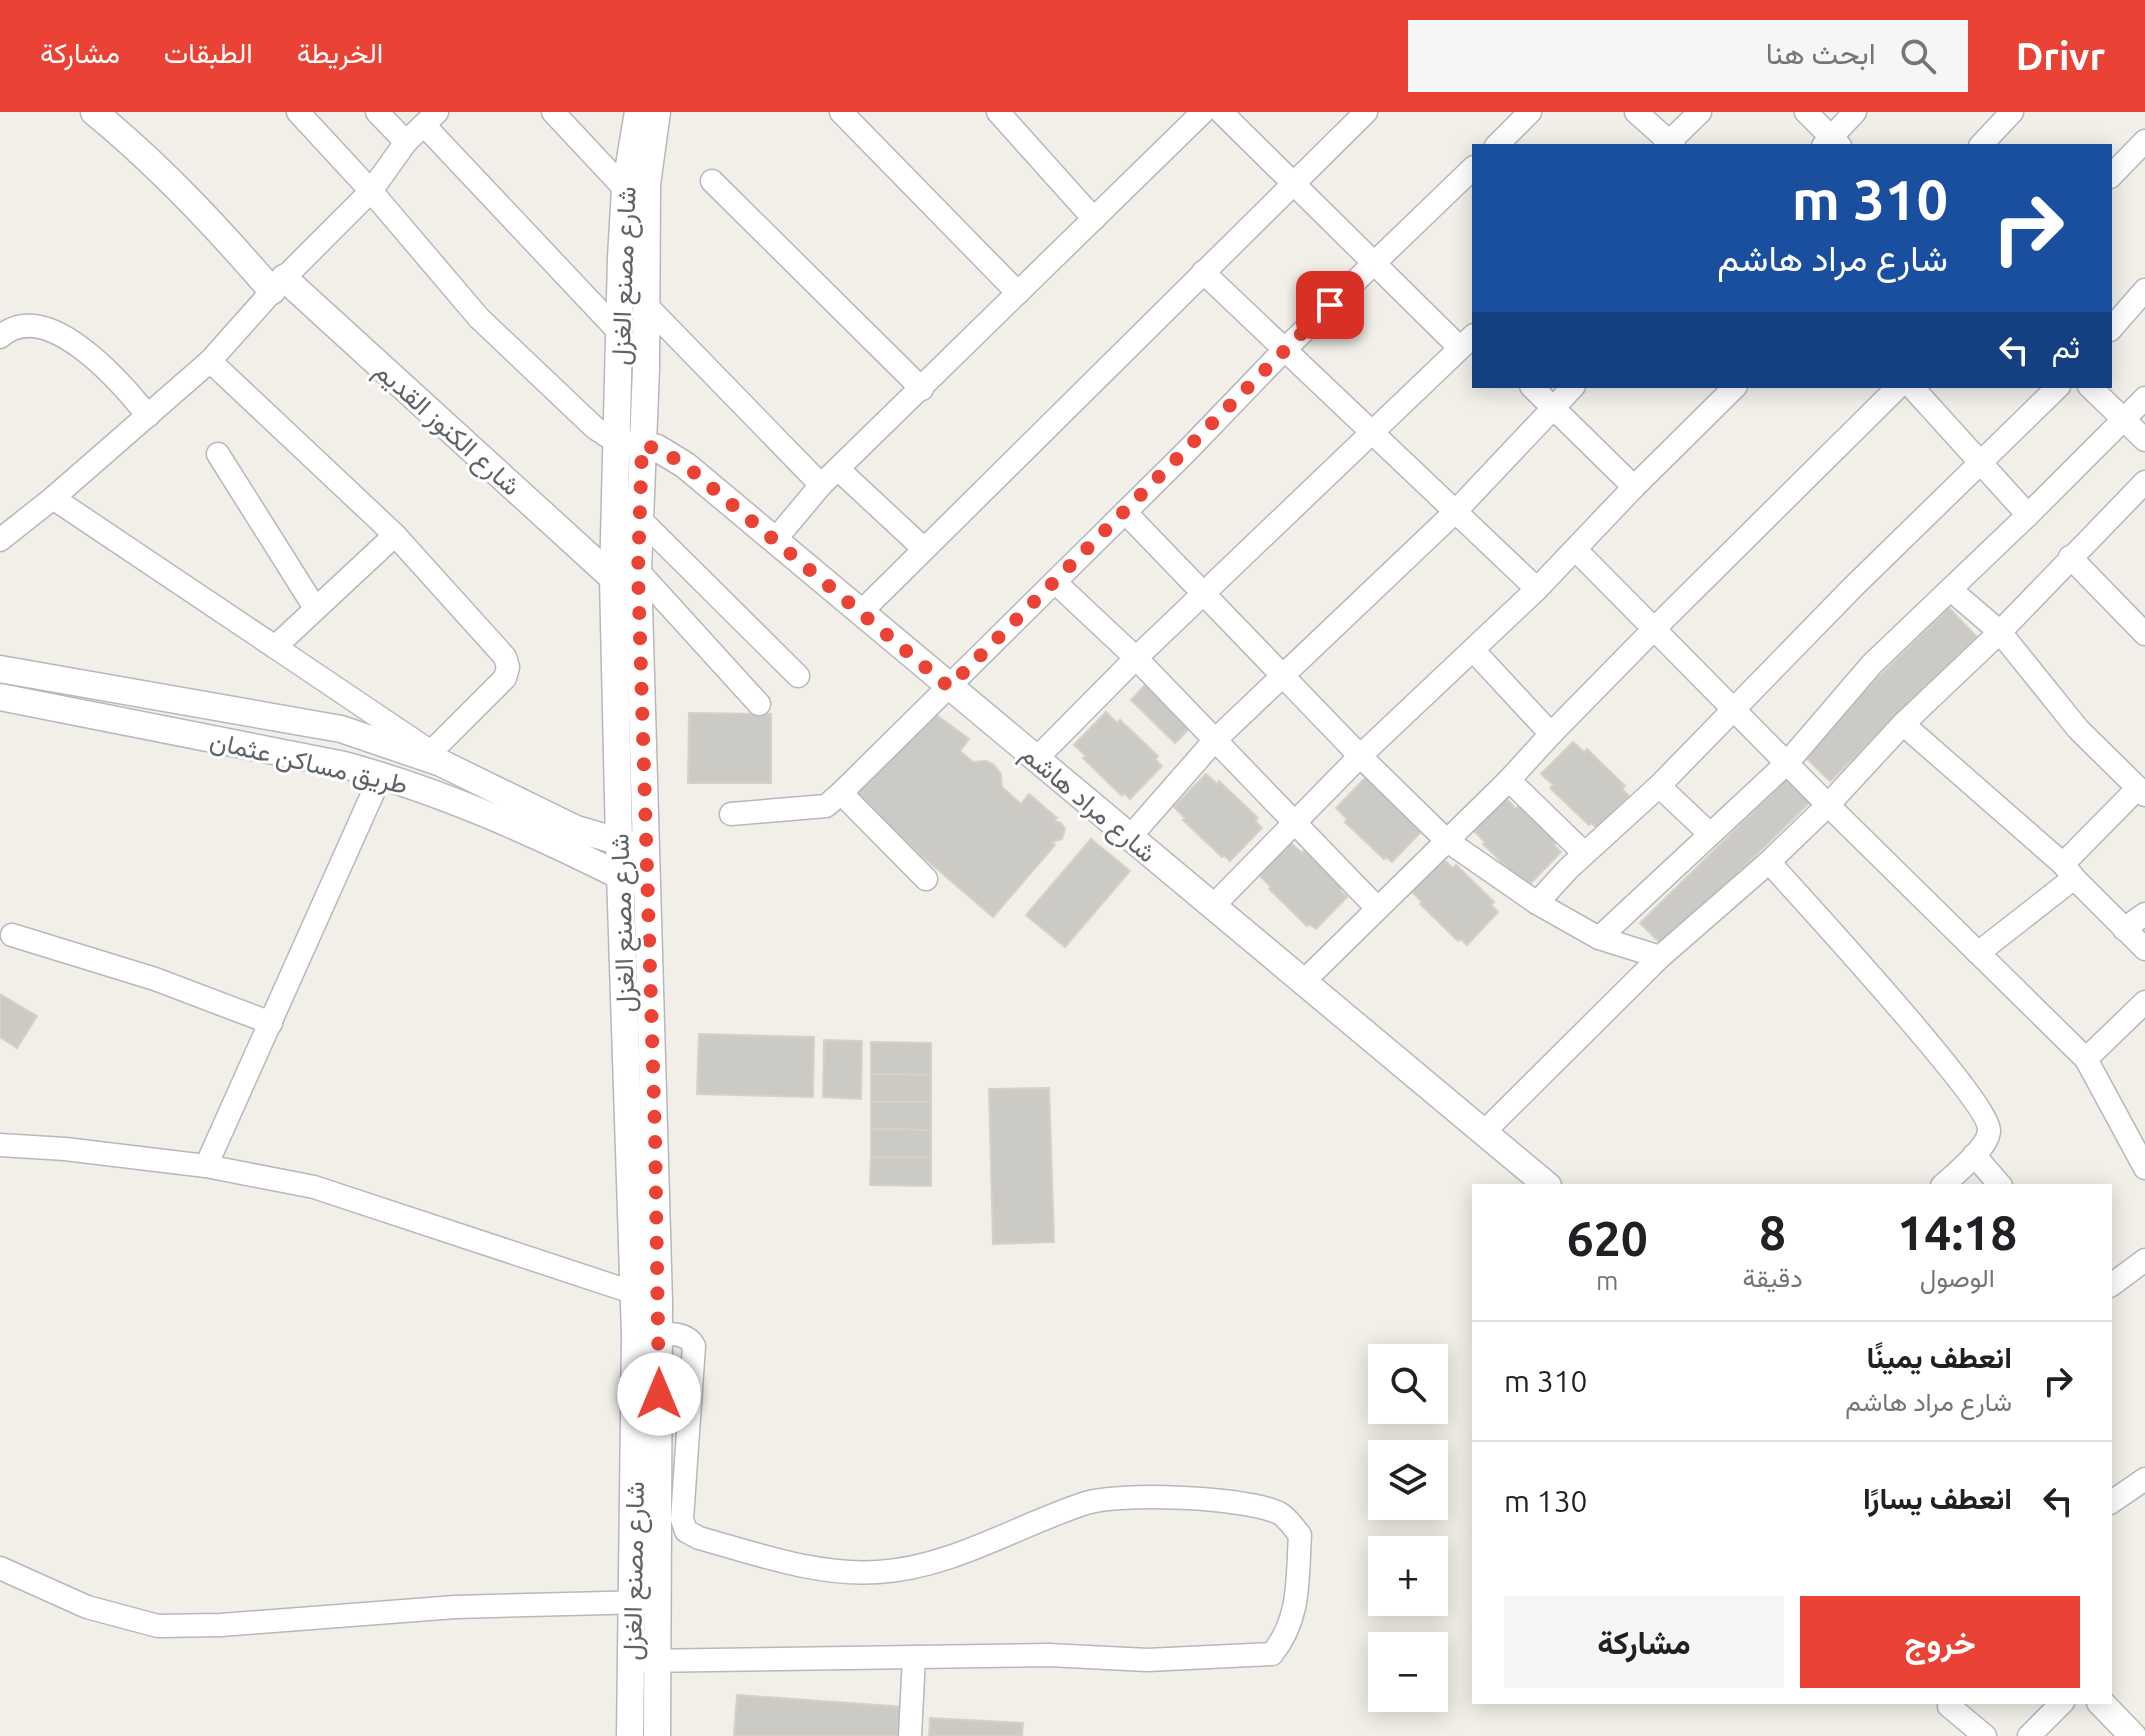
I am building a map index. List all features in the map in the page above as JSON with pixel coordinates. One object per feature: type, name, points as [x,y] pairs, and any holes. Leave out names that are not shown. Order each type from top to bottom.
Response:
[{"type":"street","name":"شارع الكنوز القديم","points":[[94,112],[180,189],[278,285],[625,575]]},
{"type":"street","points":[[298,112],[371,191],[479,318],[595,428],[630,444]]},
{"type":"street","points":[[377,112],[406,142]]},
{"type":"street","points":[[553,112],[625,189]]},
{"type":"street","name":"شارع مصنع الغزل","points":[[638,112],[625,189],[620,333],[638,517],[625,575],[647,849],[655,1133],[647,1298],[646,1602],[658,1660],[657,1736]]},
{"type":"street","name":"شارع مصنع الغزل","points":[[647,1298],[629,1129],[619,842],[630,444],[646,368],[647,184],[657,112]]},
{"type":"street","points":[[841,112],[1018,293]]},
{"type":"street","points":[[998,112],[1094,219]]},
{"type":"street","points":[[774,541],[821,485],[1203,112]]},
{"type":"street","points":[[1036,759],[1136,658],[1467,341],[1375,263],[1221,112]]},
{"type":"street","points":[[860,613],[1366,112]]},
{"type":"street","points":[[1498,144],[1530,112]]},
{"type":"street","points":[[1636,112],[1670,144],[1700,112]]},
{"type":"street","points":[[1806,112],[1831,143],[1855,112]]},
{"type":"street","points":[[1982,144],[2012,112]]},
{"type":"street","points":[[0,540],[53,498],[210,361],[278,285],[371,191],[406,142],[431,119],[620,333]]},
{"type":"street","points":[[2112,175],[2145,141]]},
{"type":"street","points":[[731,814],[826,806],[841,793],[1286,348],[1472,169]]},
{"type":"street","points":[[712,181],[922,389]]},
{"type":"street","points":[[1203,272],[1537,589]]},
{"type":"street","points":[[2112,328],[2145,290]]},
{"type":"street","points":[[644,303],[821,485]]},
{"type":"street","points":[[0,337],[17,324],[39,325],[54,333],[91,356],[117,378],[148,416]]},
{"type":"street","points":[[53,498],[275,647],[428,755],[505,678],[508,667],[505,657],[395,535],[210,361]]},
{"type":"street","points":[[1533,388],[1634,487]]},
{"type":"street","points":[[1130,837],[1214,741],[1454,513],[1572,388]]},
{"type":"street","points":[[1213,906],[1360,756],[1537,589],[1734,388]]},
{"type":"street","points":[[1304,981],[1509,780],[1654,629],[1897,388]]},
{"type":"street","points":[[1913,388],[2028,515]]},
{"type":"street","points":[[1537,903],[1584,853],[1659,786],[1853,587],[2057,388]]},
{"type":"street","points":[[2091,388],[2145,440]]},
{"type":"street","points":[[1599,938],[1788,762],[1872,664],[2125,421],[2145,398]]},
{"type":"street","name":"شارع مراد هاشم","points":[[630,444],[657,448],[671,455],[1546,1184]]},
{"type":"street","points":[[218,454],[315,608]]},
{"type":"street","points":[[838,469],[924,549]]},
{"type":"street","points":[[1484,1132],[1660,957],[1769,862],[1828,805],[1903,724],[2000,632],[2145,482]]},
{"type":"street","points":[[1125,512],[1360,756],[1446,840],[1537,903],[1599,938],[1660,957]]},
{"type":"street","points":[[638,517],[798,676]]},
{"type":"street","points":[[275,647],[395,535]]},
{"type":"street","points":[[1576,550],[1732,711],[1788,762],[2086,1059],[2145,1168]]},
{"type":"street","points":[[2070,557],[2145,634]]},
{"type":"street","points":[[625,575],[759,704]]},
{"type":"street","points":[[1055,582],[1136,658],[1377,908]]},
{"type":"street","points":[[1951,590],[2000,632],[2078,729],[2141,792],[2069,871],[1978,953]]},
{"type":"street","points":[[1473,650],[1551,734]]},
{"type":"street","name":"طريق مساكن عثمان","points":[[0,669],[307,721],[428,755],[573,840],[620,876],[648,890]]},
{"type":"street","name":"طريق مساكن عثمان","points":[[0,697],[332,762],[381,775],[573,840],[619,842],[647,849]]},
{"type":"street","points":[[1903,724],[2069,871],[2145,949]]},
{"type":"street","points":[[206,1166],[381,775]]},
{"type":"street","points":[[1509,780],[1584,853]]},
{"type":"street","points":[[1659,786],[1710,834]]},
{"type":"street","points":[[841,793],[926,879]]},
{"type":"street","points":[[1769,862],[1950,1067],[1987,1120],[1990,1128],[1983,1147],[1944,1184]]},
{"type":"street","points":[[2124,929],[2145,914]]},
{"type":"street","points":[[12,935],[155,979],[271,1023]]},
{"type":"street","points":[[2086,1059],[2145,1002]]},
{"type":"street","points":[[629,1129],[655,1133]]},
{"type":"street","points":[[0,1145],[206,1166],[314,1187],[647,1298]]},
{"type":"street","points":[[1974,1155],[1999,1184]]},
{"type":"street","points":[[2112,1285],[2145,1260]]},
{"type":"street","points":[[632,1661],[1049,1655],[1147,1660],[1272,1654],[1282,1641],[1296,1609],[1300,1535],[1282,1514],[1254,1505],[1209,1499],[1133,1498],[1089,1502],[936,1561],[879,1572],[807,1568],[699,1538],[686,1531],[682,1519],[694,1346],[683,1335],[648,1335]]},
{"type":"street","points":[[2113,1495],[2145,1479]]},
{"type":"street","points":[[0,1568],[87,1607],[158,1626],[221,1625],[455,1607],[646,1602]]},
{"type":"street","name":"شارع مصنع الغزل","points":[[630,1736],[632,1661],[646,1602]]},
{"type":"street","points":[[910,1736],[914,1657]]},
{"type":"street","points":[[2029,1736],[2061,1704]]},
{"type":"street","points":[[2102,1704],[2133,1736]]},
{"type":"street","points":[[1949,1706],[1985,1736]]},
{"type":"building","points":[[1949,608],[1977,637],[1830,781],[1801,753]]},
{"type":"building","points":[[1147,683],[1192,726],[1175,743],[1131,700]]},
{"type":"building","points":[[1106,712],[1117,723],[1120,720],[1158,756],[1155,759],[1162,766],[1130,799],[1124,793],[1122,796],[1074,745]]},
{"type":"building","points":[[689,713],[771,714],[771,783],[688,783]]},
{"type":"building","points":[[934,713],[969,739],[960,751],[973,762],[993,764],[1001,774],[1002,787],[1021,804],[1029,794],[1065,829],[1062,839],[1052,842],[1055,845],[993,917],[851,795]]},
{"type":"building","points":[[1573,742],[1584,752],[1587,749],[1625,786],[1622,789],[1629,796],[1597,828],[1591,823],[1589,825],[1550,788],[1553,785],[1541,774]]},
{"type":"building","points":[[1206,774],[1217,784],[1219,781],[1258,818],[1255,821],[1262,828],[1230,861],[1183,820],[1185,818],[1174,807]]},
{"type":"building","points":[[1368,775],[1424,829],[1392,862],[1386,857],[1384,859],[1345,822],[1347,819],[1336,808]]},
{"type":"building","points":[[1789,777],[1812,800],[1663,946],[1640,923]]},
{"type":"building","points":[[1506,798],[1516,809],[1519,805],[1557,842],[1554,845],[1561,852],[1529,885],[1524,879],[1522,882],[1483,844],[1485,842],[1474,831]]},
{"type":"building","points":[[1091,839],[1130,871],[1065,947],[1026,915]]},
{"type":"building","points":[[1291,843],[1302,853],[1305,850],[1343,887],[1340,890],[1347,897],[1316,929],[1309,924],[1307,926],[1259,875]]},
{"type":"building","points":[[1442,858],[1453,868],[1456,865],[1494,902],[1491,905],[1498,912],[1467,945],[1461,939],[1458,941],[1411,891]]},
{"type":"building","points":[[0,994],[37,1016],[17,1048],[0,1037]]},
{"type":"building","points":[[699,1034],[814,1037],[813,1097],[697,1094]]},
{"type":"building","points":[[824,1040],[862,1041],[861,1099],[823,1097]]},
{"type":"building","points":[[871,1042],[931,1043],[931,1075],[871,1074]]},
{"type":"building","points":[[871,1074],[931,1075],[931,1102],[871,1102]]},
{"type":"building","points":[[1049,1088],[1054,1242],[993,1244],[989,1089]]},
{"type":"building","points":[[871,1102],[931,1102],[931,1130],[871,1129]]},
{"type":"building","points":[[871,1129],[931,1130],[931,1157],[871,1157]]},
{"type":"building","points":[[871,1157],[931,1157],[931,1186],[870,1185]]},
{"type":"building","points":[[737,1695],[905,1707],[903,1736],[734,1736]]},
{"type":"building","points":[[930,1718],[1023,1723],[1022,1736],[929,1736]]},
{"type":"route","points":[[659,1394],[655,1133],[638,571],[642,446],[657,448],[685,465],[949,687],[1330,305]]}]
